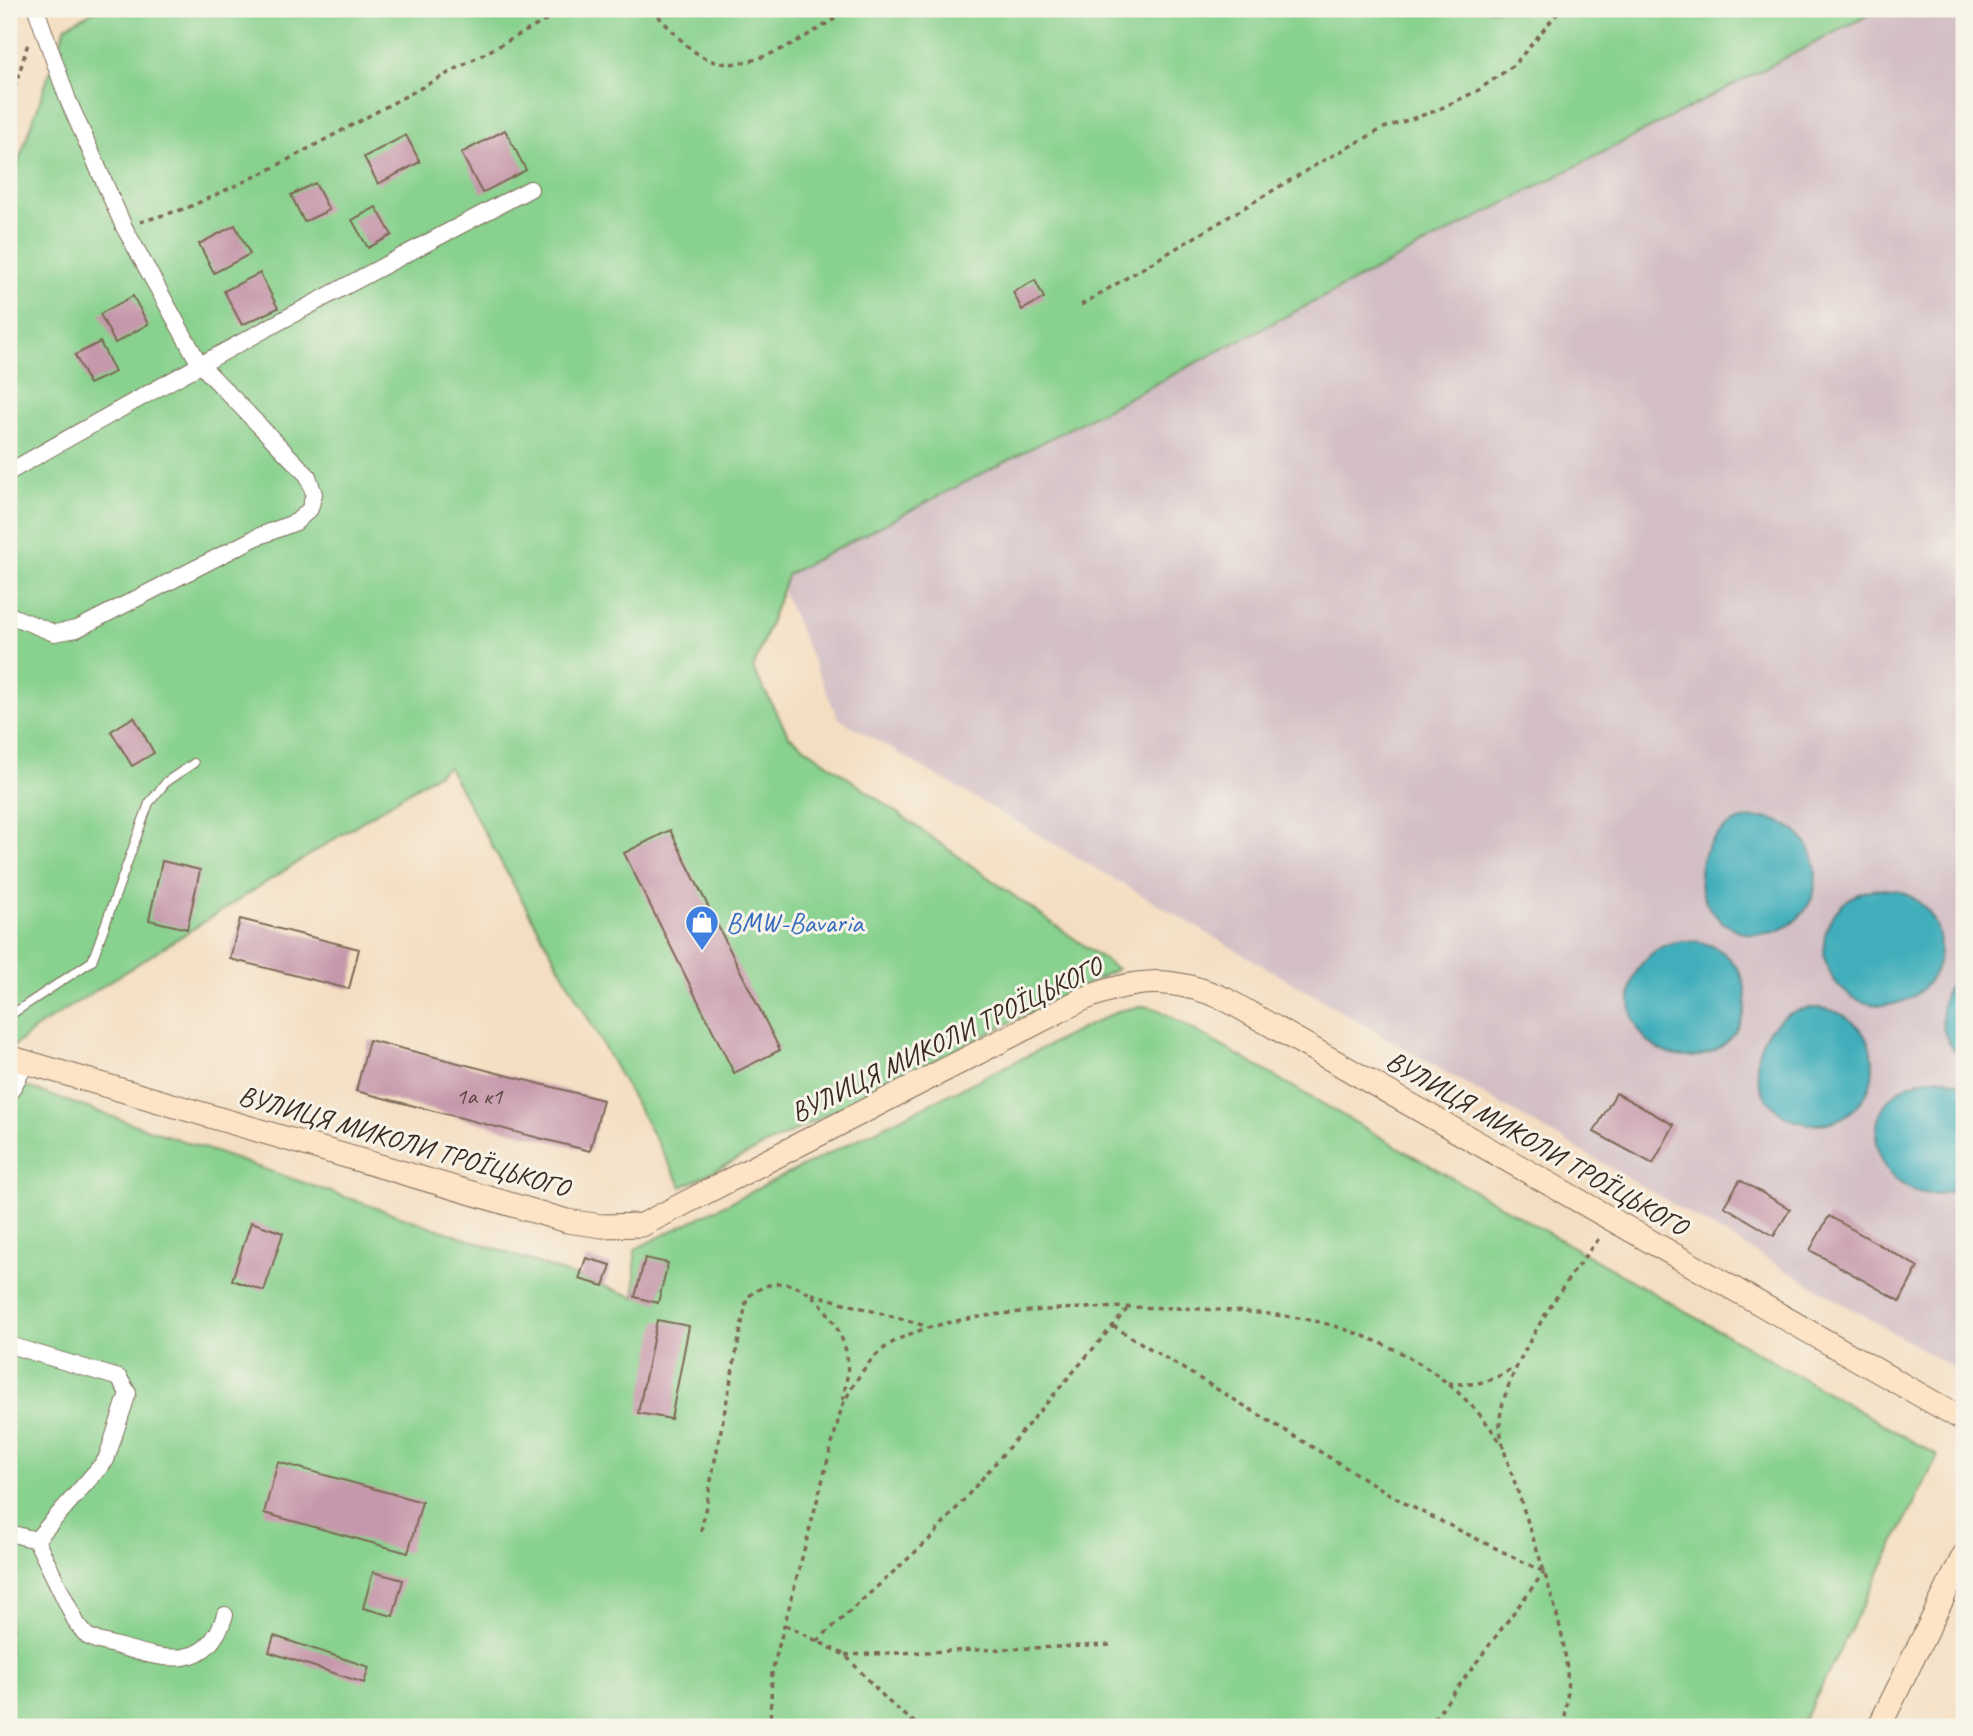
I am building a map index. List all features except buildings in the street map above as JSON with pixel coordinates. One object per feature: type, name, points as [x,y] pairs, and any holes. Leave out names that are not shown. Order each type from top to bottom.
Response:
[{"type":"street","points":[[9,615],[54,633],[77,629],[257,537],[296,522],[310,509],[314,494],[308,476],[199,363],[124,227],[68,100],[36,12]]},
{"type":"street","points":[[9,472],[199,363],[352,286],[530,189]]},
{"type":"street","name":"ВУЛИЦЯ МИКОЛИ ТРОЇЦЬКОГО","points":[[18,1059],[567,1221],[602,1226],[642,1225],[1081,1000],[1116,986],[1149,981],[1191,987],[1226,999],[1964,1420]]},
{"type":"street","points":[[9,1094],[18,1059]]},
{"type":"street","points":[[9,1345],[119,1378],[128,1393],[106,1461],[36,1540]]},
{"type":"street","points":[[9,1533],[36,1540],[78,1624],[87,1636],[99,1641],[173,1658],[190,1658],[213,1643],[225,1615]]},
{"type":"street","points":[[1879,1727],[1964,1555]]},
{"type":"lane","points":[[9,1016],[92,961],[149,803],[167,781],[194,763]]},
{"type":"path","points":[[124,227],[187,208],[267,171],[567,9]]},
{"type":"path","points":[[651,9],[702,57],[721,64],[744,64],[852,9]]},
{"type":"path","points":[[1081,305],[1319,163],[1384,128],[1436,111],[1477,91],[1514,65],[1561,9]]},
{"type":"path","points":[[9,107],[36,12]]},
{"type":"path","points":[[1563,1727],[1568,1704],[1567,1662],[1544,1572],[1504,1448],[1500,1422],[1504,1395],[1515,1367],[1586,1254],[1615,1221]]},
{"type":"path","points":[[701,1531],[747,1298],[759,1288],[776,1283],[791,1285],[810,1293],[928,1326]]},
{"type":"path","points":[[771,1727],[772,1672],[842,1406],[849,1370],[838,1327],[825,1307],[810,1293]]},
{"type":"path","points":[[842,1406],[860,1373],[887,1346],[928,1326],[987,1316],[1092,1307],[1229,1310],[1315,1321],[1370,1338],[1412,1358],[1446,1382],[1486,1419],[1504,1448]]},
{"type":"path","points":[[817,1641],[932,1537],[1128,1308]]},
{"type":"path","points":[[1113,1326],[1406,1504],[1544,1572]]},
{"type":"path","points":[[1446,1382],[1474,1386],[1492,1381],[1515,1367]]},
{"type":"path","points":[[1429,1727],[1544,1572]]},
{"type":"path","points":[[785,1625],[845,1655],[888,1702],[920,1727]]},
{"type":"path","points":[[845,1655],[1110,1645]]},
{"type":"shaded area","points":[[1880,9],[1964,9],[1964,1374],[838,718],[783,592],[788,574]]},
{"type":"green space","points":[[98,9],[1880,9],[788,574],[753,669],[789,736],[1117,969],[682,1187],[448,767],[35,1029],[9,1050],[9,189],[66,26]]},
{"type":"green space","points":[[1143,1006],[1157,1009],[1938,1456],[1801,1727],[9,1727],[9,1081],[635,1297],[635,1249],[1118,1011]]},
{"type":"water","points":[[1758,818],[1780,822],[1799,835],[1812,854],[1816,876],[1812,898],[1799,917],[1780,930],[1758,934],[1736,930],[1717,917],[1704,898],[1700,876],[1704,854],[1717,835],[1736,822]]},
{"type":"water","points":[[1882,889],[1904,893],[1923,906],[1936,925],[1940,947],[1936,969],[1923,988],[1904,1001],[1882,1005],[1860,1001],[1841,988],[1828,969],[1824,947],[1828,925],[1841,906],[1860,893]]},
{"type":"water","points":[[1688,941],[1710,945],[1729,958],[1742,977],[1746,999],[1742,1021],[1729,1040],[1710,1053],[1688,1057],[1666,1053],[1647,1040],[1634,1021],[1630,999],[1634,977],[1647,958],[1666,945]]},
{"type":"water","points":[[1964,967],[1964,1060],[1947,1038],[1942,1014],[1948,989],[1954,977]]},
{"type":"water","points":[[1815,1008],[1837,1012],[1856,1025],[1869,1044],[1873,1066],[1869,1088],[1856,1107],[1837,1120],[1815,1124],[1793,1120],[1774,1107],[1761,1088],[1757,1066],[1761,1044],[1774,1025],[1793,1012]]},
{"type":"water","points":[[1939,1077],[1964,1085],[1964,1185],[1935,1194],[1910,1189],[1891,1174],[1879,1152],[1877,1128],[1885,1105],[1905,1087]]},
{"type":"place","name":"BMW-Bavaria","points":[[702,952]]}]
